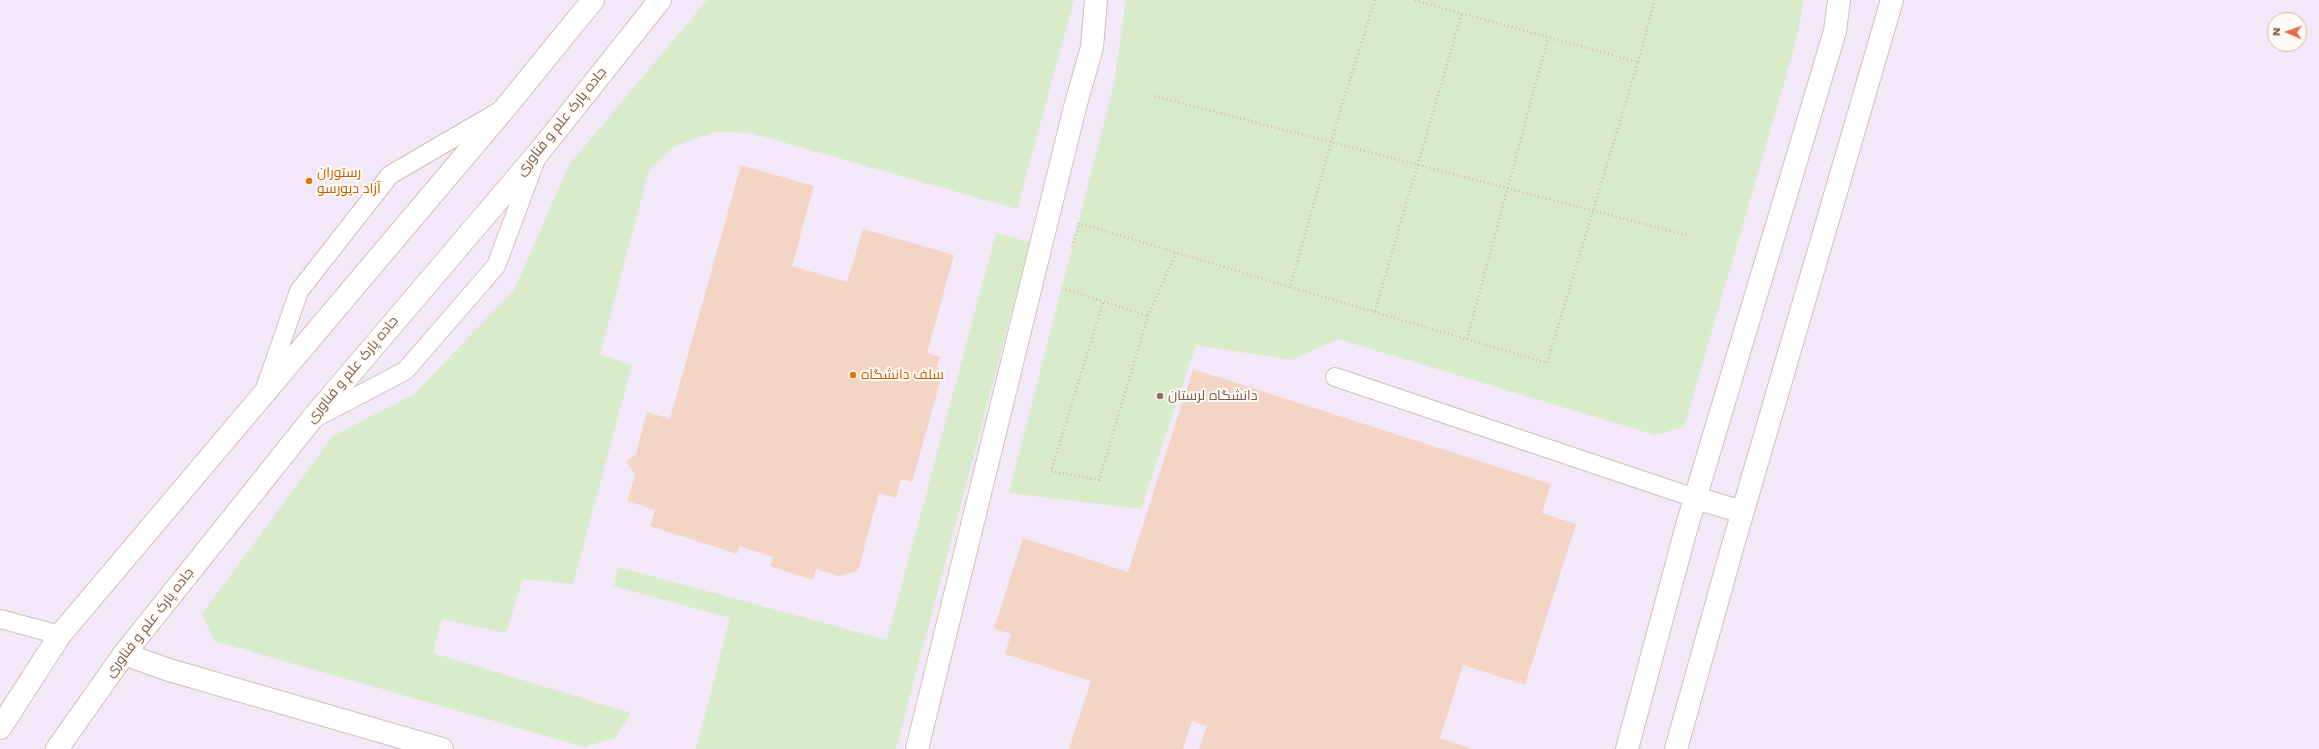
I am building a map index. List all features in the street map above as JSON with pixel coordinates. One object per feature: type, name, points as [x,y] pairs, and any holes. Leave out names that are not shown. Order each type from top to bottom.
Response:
[{"type":"street","points":[[0,728],[60,636],[506,107],[593,0]]},
{"type":"street","name":"جاده پارک علم و فناوری","points":[[57,749],[124,654],[311,420],[539,152],[660,0]]},
{"type":"street","points":[[917,749],[1073,114],[1092,47],[1096,0]]},
{"type":"street","points":[[1627,749],[1695,498],[1835,31],[1839,0]]},
{"type":"street","points":[[1676,749],[1743,512],[1892,0]]},
{"type":"street","points":[[1695,498],[1743,512]]},
{"type":"street","points":[[124,654],[169,670],[442,749]]},
{"type":"lane","points":[[263,394],[299,291],[390,175],[506,107]]},
{"type":"lane","points":[[311,420],[405,371],[496,266],[539,152]]},
{"type":"lane","points":[[1335,378],[1695,498]]},
{"type":"lane","points":[[0,619],[60,636]]},
{"type":"path","points":[[1290,287],[1331,142],[1375,0]]},
{"type":"path","points":[[1413,0],[1638,62]]},
{"type":"path","points":[[1071,253],[1078,223],[1547,363],[1638,62],[1655,0]]},
{"type":"path","points":[[1375,311],[1462,13]]},
{"type":"path","points":[[1467,339],[1548,38]]},
{"type":"path","points":[[1155,96],[1686,235]]},
{"type":"path","points":[[1103,303],[1051,471],[1099,480],[1148,316],[1176,253]]},
{"type":"path","points":[[1063,282],[1061,289],[1148,316]]},
{"type":"shaded area","name":"دانشگاه لرستان","points":[[0,0],[2319,0],[2319,749],[0,749]]},
{"type":"green space","points":[[707,0],[1074,0],[1017,209],[751,133],[715,132],[675,146],[649,170],[600,354],[632,365],[573,584],[523,579],[506,633],[442,619],[433,653],[631,713],[615,738],[584,747],[214,641],[202,614],[333,436],[414,394],[514,290],[569,165]]},
{"type":"green space","points":[[1126,0],[1804,0],[1796,42],[1684,427],[1655,435],[1338,339],[1292,360],[1196,345],[1141,509],[1009,493],[1114,84]]},
{"type":"green space","points":[[996,233],[1030,242],[896,749],[696,749],[730,618],[613,586],[618,567],[887,640]]},
{"type":"building","points":[[741,165],[814,186],[792,266],[847,282],[863,229],[954,255],[927,353],[940,357],[933,380],[940,382],[912,482],[901,479],[896,498],[879,493],[858,571],[839,576],[816,569],[813,580],[770,566],[773,557],[739,546],[737,554],[650,526],[655,510],[627,501],[635,475],[626,461],[636,454],[647,412],[670,419]]},
{"type":"building","points":[[1193,369],[1551,484],[1542,513],[1576,524],[1525,685],[1463,665],[1440,738],[1473,749],[1199,749],[1207,726],[1192,721],[1183,749],[1069,749],[1091,681],[1005,654],[1011,634],[994,629],[1023,538],[1128,572]]},
{"type":"place","name":"رستوران آزاد دیورسو","points":[[309,181]]},
{"type":"place","name":"سلف دانشگاه","points":[[853,375]]},
{"type":"place","name":"دانشگاه لرستان","points":[[1160,396]]}]
